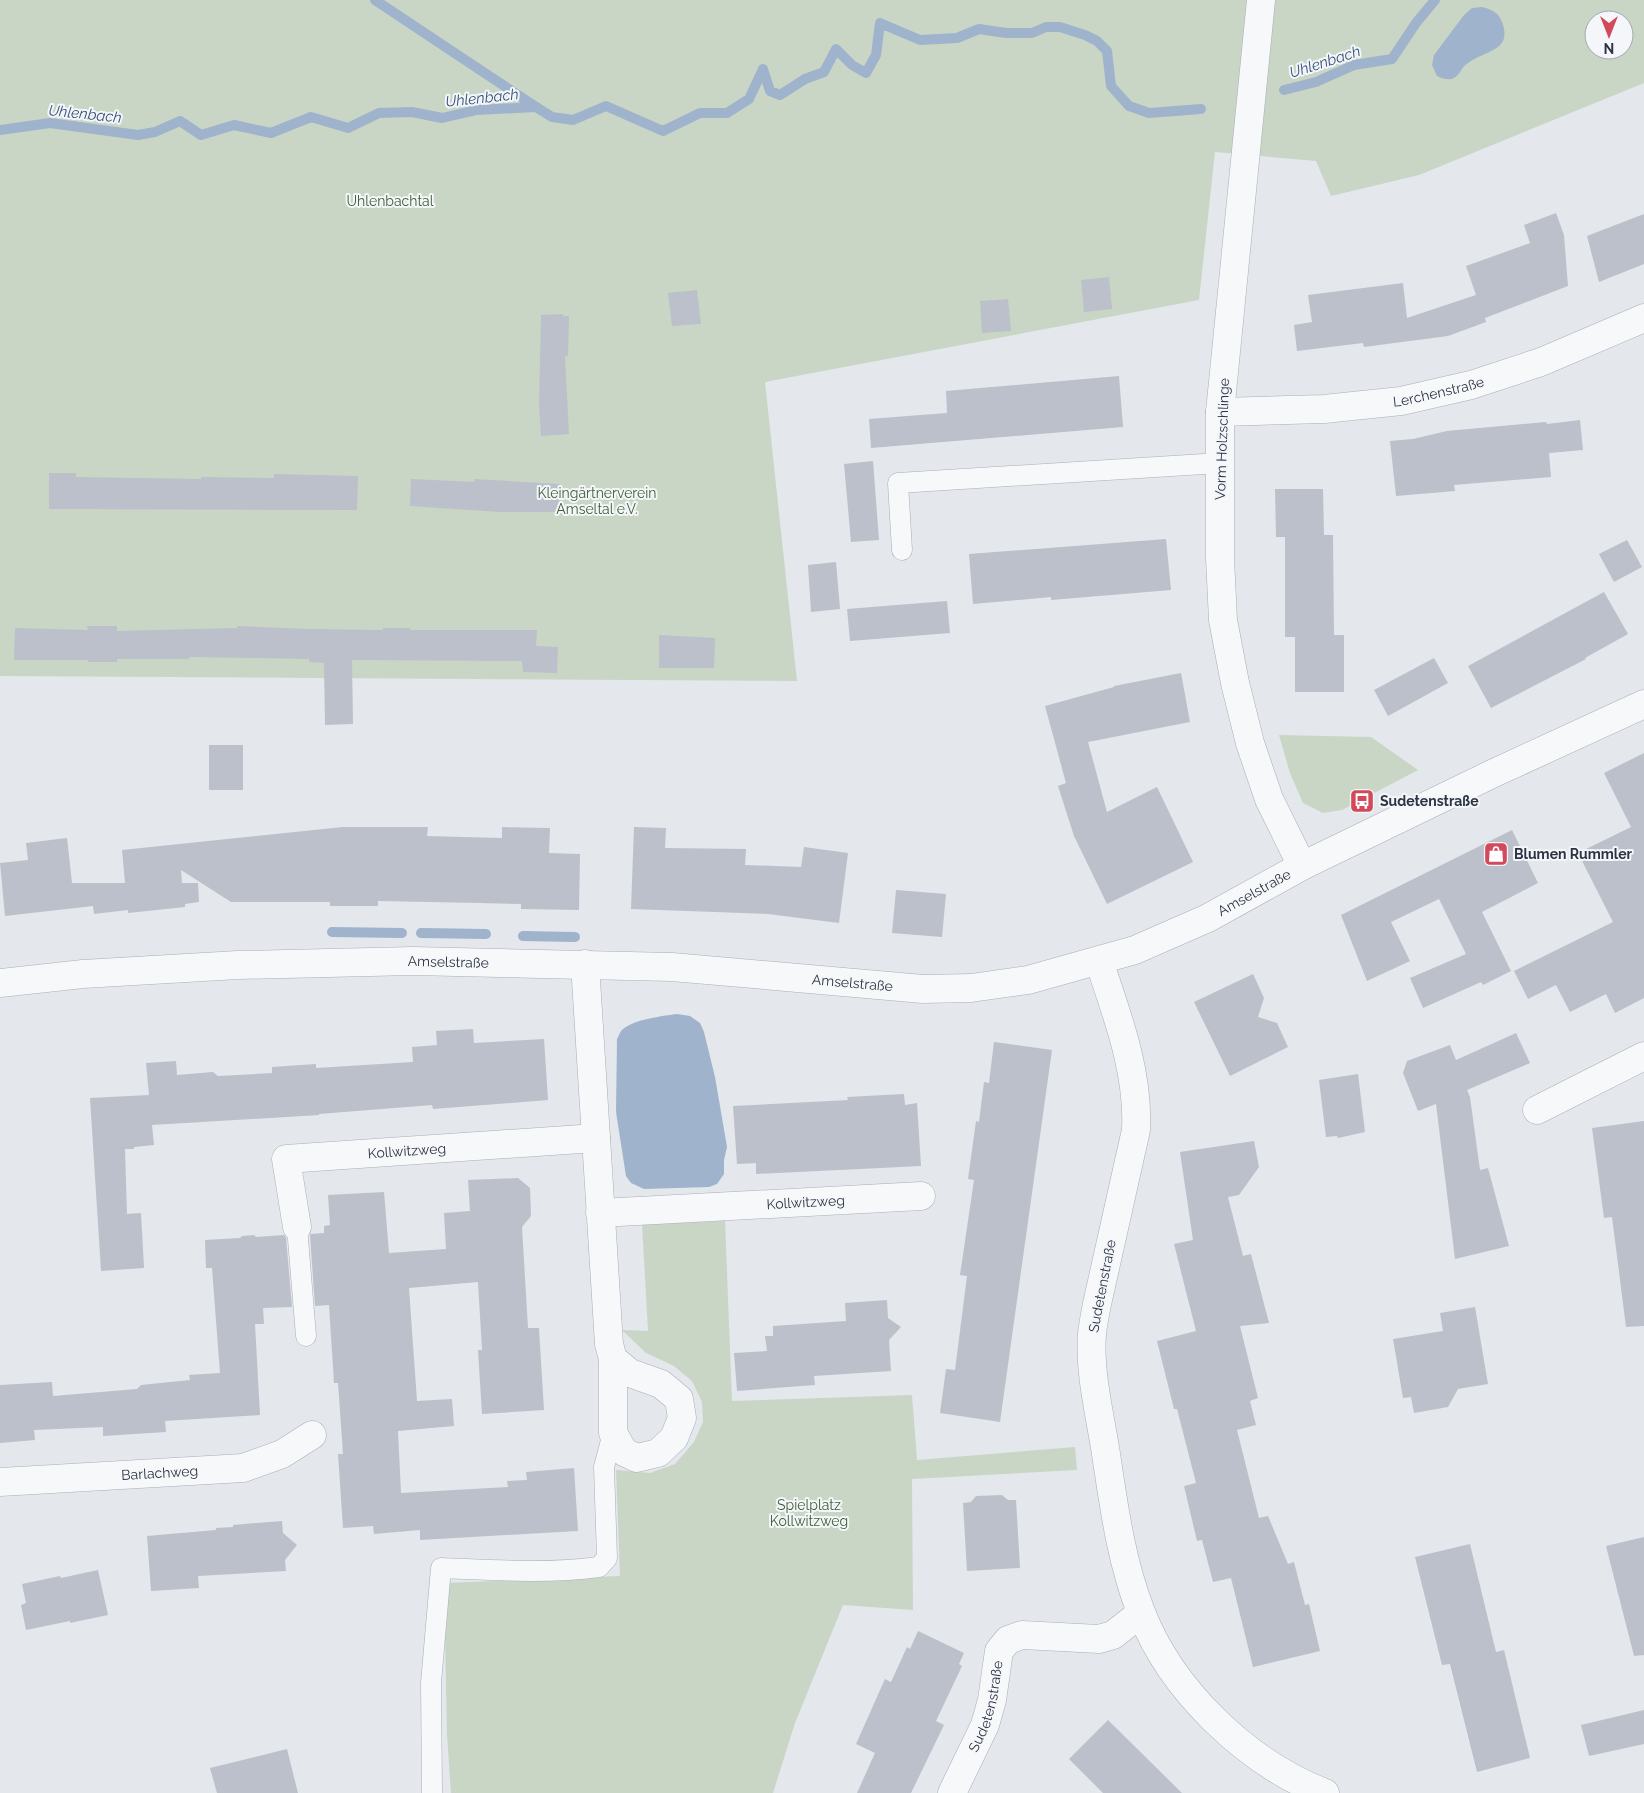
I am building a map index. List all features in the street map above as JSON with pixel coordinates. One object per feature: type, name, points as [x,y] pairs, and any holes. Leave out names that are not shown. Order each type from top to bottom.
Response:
[{"type":"street","name":"Vorm Holzschlinge","points":[[1261,0],[1220,412],[1220,558],[1223,620],[1235,683],[1250,743],[1270,799],[1302,866]]},
{"type":"street","name":"Lerchenstraße","points":[[1220,412],[1324,409],[1401,401],[1472,385],[1540,362],[1644,318]]},
{"type":"street","name":"Amselstraße","points":[[0,983],[83,974],[238,966],[413,961],[672,967],[923,989],[971,988],[1028,980],[1135,950],[1208,918],[1302,866],[1494,773],[1644,704]]},
{"type":"street","name":"Sudetenstraße","points":[[1099,961],[1121,1029],[1135,1088],[1137,1111],[1136,1130],[1092,1333],[1092,1360],[1115,1517],[1127,1571],[1141,1613],[1161,1652],[1182,1685],[1223,1728],[1262,1759],[1309,1787],[1325,1793]]},
{"type":"street","points":[[585,964],[609,1344],[613,1359],[613,1433],[624,1452],[638,1458],[658,1453],[674,1438],[682,1418],[679,1399],[661,1384],[630,1373],[613,1359]]},
{"type":"street","points":[[1537,1110],[1644,1056]]},
{"type":"street","name":"Kollwitzweg","points":[[297,1227],[286,1159],[596,1138]]},
{"type":"street","name":"Kollwitzweg","points":[[600,1213],[921,1196]]},
{"type":"street","name":"Barlachweg","points":[[0,1482],[244,1468],[282,1454],[312,1434]]},
{"type":"street","name":"Sudetenstraße","points":[[952,1793],[985,1725],[992,1700],[999,1651],[1008,1640],[1022,1635],[1099,1639],[1113,1635],[1141,1613]]},
{"type":"lane","points":[[902,550],[898,483],[1220,463]]},
{"type":"lane","points":[[297,1227],[306,1336]]},
{"type":"lane","points":[[432,1793],[431,1683],[441,1568],[534,1572],[599,1567],[607,1558],[604,1467],[613,1433]]},
{"type":"green space","points":[[0,0],[1644,0],[1644,83],[1419,175],[1331,196],[1316,161],[1215,152],[1199,300],[765,382],[797,681],[0,676]]},
{"type":"green space","points":[[1279,735],[1371,737],[1418,770],[1342,810],[1323,813],[1303,803],[1290,773]]},
{"type":"green space","name":"Spielplatz Kollwitzweg","points":[[725,1221],[732,1401],[912,1395],[917,1460],[1075,1447],[1077,1470],[912,1479],[913,1610],[843,1605],[795,1723],[773,1793],[451,1793],[447,1734],[444,1583],[620,1576],[616,1470],[650,1473],[675,1464],[694,1442],[703,1422],[702,1402],[692,1381],[674,1366],[646,1353],[622,1330],[648,1331],[642,1224]]},
{"type":"water","points":[[1482,7],[1495,12],[1499,16],[1504,32],[1504,39],[1501,44],[1468,63],[1452,79],[1437,76],[1432,65],[1434,55],[1464,15],[1472,8]]},
{"type":"water","points":[[677,1014],[690,1016],[700,1023],[704,1032],[715,1077],[727,1147],[724,1160],[724,1174],[717,1184],[709,1187],[644,1189],[631,1183],[626,1176],[616,1112],[617,1039],[622,1030],[635,1023],[649,1018]]},
{"type":"building","points":[[1556,213],[1564,235],[1568,286],[1485,318],[1486,322],[1448,336],[1364,347],[1363,343],[1297,351],[1294,325],[1312,322],[1308,295],[1403,283],[1407,318],[1476,295],[1466,266],[1530,243],[1524,225]]},
{"type":"building","points":[[1644,214],[1644,264],[1599,282],[1587,236]]},
{"type":"building","points":[[1109,277],[1112,309],[1084,312],[1081,280]]},
{"type":"building","points":[[697,290],[701,324],[672,326],[668,293]]},
{"type":"building","points":[[1008,299],[1011,331],[982,333],[980,301]]},
{"type":"building","points":[[563,314],[563,316],[569,316],[568,356],[565,356],[569,434],[541,436],[539,406],[541,315]]},
{"type":"building","points":[[1119,376],[1123,427],[871,448],[869,419],[947,413],[946,391]]},
{"type":"building","points":[[1580,420],[1583,450],[1549,453],[1551,477],[1454,485],[1455,491],[1396,496],[1390,441],[1413,439],[1447,431]]},
{"type":"building","points":[[873,461],[879,540],[851,542],[844,464]]},
{"type":"building","points":[[49,473],[76,473],[76,477],[201,479],[201,477],[274,478],[274,474],[358,476],[357,510],[49,509]]},
{"type":"building","points":[[411,479],[474,482],[474,479],[560,484],[560,512],[500,512],[410,506]]},
{"type":"building","points":[[1275,489],[1323,489],[1324,535],[1333,535],[1334,635],[1344,635],[1344,692],[1295,692],[1295,637],[1285,637],[1285,537],[1276,537]]},
{"type":"building","points":[[1166,539],[1171,590],[1051,600],[1051,597],[973,604],[969,554]]},
{"type":"building","points":[[1627,540],[1642,567],[1614,582],[1599,554]]},
{"type":"building","points":[[836,562],[840,609],[811,612],[808,565]]},
{"type":"building","points":[[1604,592],[1628,634],[1586,659],[1491,708],[1468,666]]},
{"type":"building","points":[[947,601],[950,633],[850,641],[847,609]]},
{"type":"building","points":[[87,626],[117,626],[117,631],[237,628],[237,626],[383,630],[383,628],[410,628],[410,630],[537,630],[536,646],[558,647],[557,673],[523,672],[522,661],[352,660],[353,724],[325,725],[324,663],[309,662],[309,659],[189,657],[189,659],[117,659],[117,662],[14,660],[15,628],[88,630]]},
{"type":"building","points":[[659,635],[715,638],[714,668],[659,668]]},
{"type":"building","points":[[1434,658],[1448,683],[1388,716],[1374,690]]},
{"type":"building","points":[[1181,673],[1190,722],[1088,742],[1107,812],[1157,787],[1193,862],[1107,904],[1074,836],[1058,786],[1066,783],[1045,706],[1114,686]]},
{"type":"building","points":[[209,745],[243,745],[243,790],[209,790]]},
{"type":"building","points":[[1644,753],[1644,998],[1615,1013],[1606,994],[1570,1012],[1556,985],[1528,999],[1514,971],[1613,922],[1578,853],[1631,827],[1604,773]]},
{"type":"building","points":[[343,827],[428,827],[427,836],[502,838],[502,827],[550,828],[549,853],[580,854],[579,910],[521,909],[521,904],[480,903],[378,901],[378,906],[330,906],[330,902],[231,902],[181,870],[182,883],[198,883],[199,902],[185,904],[185,907],[128,913],[128,910],[94,914],[93,906],[5,916],[0,863],[28,860],[26,843],[67,838],[72,883],[125,883],[122,850]]},
{"type":"building","points":[[634,827],[666,828],[665,848],[746,849],[745,865],[801,867],[804,847],[848,853],[839,923],[768,914],[631,909]]},
{"type":"building","points":[[1512,830],[1538,883],[1482,912],[1511,971],[1483,985],[1481,982],[1423,1008],[1410,978],[1466,954],[1439,899],[1391,922],[1410,961],[1367,981],[1341,915]]},
{"type":"building","points":[[896,890],[946,894],[942,937],[892,933]]},
{"type":"building","points":[[1253,974],[1264,998],[1258,1017],[1277,1023],[1288,1047],[1230,1076],[1194,1002]]},
{"type":"building","points":[[473,1029],[474,1043],[544,1039],[548,1100],[433,1109],[432,1105],[319,1115],[152,1125],[154,1145],[125,1149],[127,1214],[141,1213],[144,1268],[101,1271],[90,1098],[149,1095],[146,1063],[176,1061],[177,1075],[213,1072],[218,1076],[272,1073],[272,1067],[316,1064],[316,1068],[413,1062],[412,1047],[437,1045],[436,1031]]},
{"type":"building","points":[[1516,1033],[1530,1063],[1467,1090],[1470,1097],[1480,1170],[1488,1168],[1509,1246],[1455,1259],[1436,1104],[1418,1111],[1403,1073],[1407,1061],[1450,1045],[1456,1060]]},
{"type":"building","points":[[994,1042],[1052,1050],[1000,1422],[940,1413],[946,1369],[955,1370],[967,1276],[960,1275],[974,1180],[968,1179],[976,1121],[979,1122],[984,1082],[989,1083]]},
{"type":"building","points":[[1358,1074],[1365,1132],[1338,1138],[1337,1136],[1326,1137],[1319,1080]]},
{"type":"building","points":[[904,1094],[905,1105],[917,1103],[921,1166],[756,1174],[756,1163],[737,1164],[733,1106],[848,1100],[847,1097]]},
{"type":"building","points":[[1644,1121],[1644,1326],[1626,1327],[1612,1217],[1604,1218],[1592,1128]]},
{"type":"building","points":[[1254,1141],[1259,1167],[1239,1195],[1228,1197],[1243,1256],[1251,1254],[1269,1323],[1240,1326],[1258,1398],[1250,1401],[1256,1425],[1237,1430],[1259,1518],[1268,1516],[1288,1564],[1294,1562],[1305,1605],[1309,1604],[1320,1651],[1253,1667],[1231,1578],[1213,1582],[1202,1540],[1197,1541],[1184,1486],[1196,1483],[1177,1409],[1174,1409],[1157,1341],[1196,1331],[1174,1244],[1193,1240],[1180,1152]]},
{"type":"building","points":[[518,1178],[530,1188],[531,1216],[522,1227],[528,1328],[539,1328],[544,1410],[482,1414],[478,1350],[482,1350],[478,1282],[409,1288],[417,1401],[452,1399],[454,1426],[398,1431],[401,1493],[508,1487],[507,1481],[527,1480],[526,1472],[574,1468],[578,1531],[420,1540],[420,1530],[374,1534],[373,1526],[343,1528],[338,1454],[343,1454],[338,1383],[334,1383],[329,1305],[315,1306],[310,1235],[324,1233],[324,1226],[330,1225],[328,1195],[384,1192],[389,1253],[446,1249],[444,1213],[470,1211],[468,1180]]},
{"type":"building","points":[[254,1235],[256,1237],[284,1235],[286,1238],[292,1307],[263,1308],[264,1324],[255,1324],[260,1415],[165,1421],[166,1432],[103,1436],[103,1427],[34,1430],[35,1440],[0,1443],[0,1385],[52,1382],[53,1396],[137,1389],[141,1385],[190,1380],[189,1375],[220,1373],[212,1268],[206,1268],[205,1240],[240,1238],[242,1236]]},
{"type":"building","points":[[887,1300],[888,1318],[901,1327],[889,1340],[891,1371],[814,1376],[815,1385],[737,1391],[734,1353],[767,1351],[765,1336],[773,1336],[773,1326],[846,1321],[845,1303]]},
{"type":"building","points":[[1475,1307],[1488,1384],[1458,1389],[1448,1407],[1414,1413],[1411,1397],[1403,1398],[1393,1339],[1443,1331],[1440,1313]]},
{"type":"building","points":[[1002,1495],[1008,1500],[1016,1500],[1020,1568],[967,1571],[963,1503],[971,1502],[976,1496]]},
{"type":"building","points":[[282,1521],[283,1533],[297,1545],[285,1560],[286,1571],[198,1576],[199,1588],[151,1591],[147,1536],[216,1530],[216,1528],[233,1527],[233,1525]]},
{"type":"building","points":[[1644,1537],[1644,1655],[1634,1656],[1606,1546]]},
{"type":"building","points":[[1470,1544],[1496,1652],[1504,1650],[1530,1758],[1477,1772],[1450,1664],[1442,1665],[1415,1557]]},
{"type":"building","points":[[98,1570],[108,1615],[26,1630],[21,1605],[26,1603],[22,1584]]},
{"type":"building","points":[[918,1631],[964,1653],[959,1664],[962,1666],[936,1721],[944,1725],[911,1793],[857,1793],[875,1753],[856,1744],[885,1679],[891,1682],[907,1647],[910,1649]]},
{"type":"building","points":[[1644,1710],[1644,1744],[1589,1756],[1581,1725]]},
{"type":"building","points":[[1108,1720],[1182,1793],[1103,1793],[1069,1759]]},
{"type":"building","points":[[287,1749],[298,1793],[217,1793],[210,1768]]},
{"type":"waterway","points":[[375,0],[536,107]]},
{"type":"waterway","name":"Uhlenbach","points":[[1284,90],[1316,82],[1354,65],[1392,59],[1416,23],[1435,0]]},
{"type":"waterway","name":"Uhlenbach","points":[[0,130],[50,123],[138,135],[155,132],[180,121],[201,135],[234,125],[271,133],[311,117],[348,128],[379,113],[412,112],[442,118],[477,110],[536,107],[552,117],[573,120],[606,106],[663,131],[700,113],[727,113],[749,99],[763,69],[770,91],[780,95],[805,79],[824,72],[836,49],[852,65],[866,73],[876,55],[880,23],[920,40],[957,38],[979,29],[1006,33],[1032,33],[1046,27],[1060,27],[1097,41],[1107,51],[1111,86],[1129,106],[1149,113],[1201,109]]},
{"type":"waterway","points":[[332,932],[402,933]]},
{"type":"waterway","points":[[421,933],[486,934]]},
{"type":"waterway","points":[[523,936],[575,937]]},
{"type":"place","name":"Sudetenstraße","points":[[1362,801]]},
{"type":"place","name":"Blumen Rummler","points":[[1496,854]]},
{"type":"park label","name":"Uhlenbachtal","points":[[390,201]]},
{"type":"park label","name":"Kleingärtnerverein Amseltal e.V.","points":[[597,502]]}]
